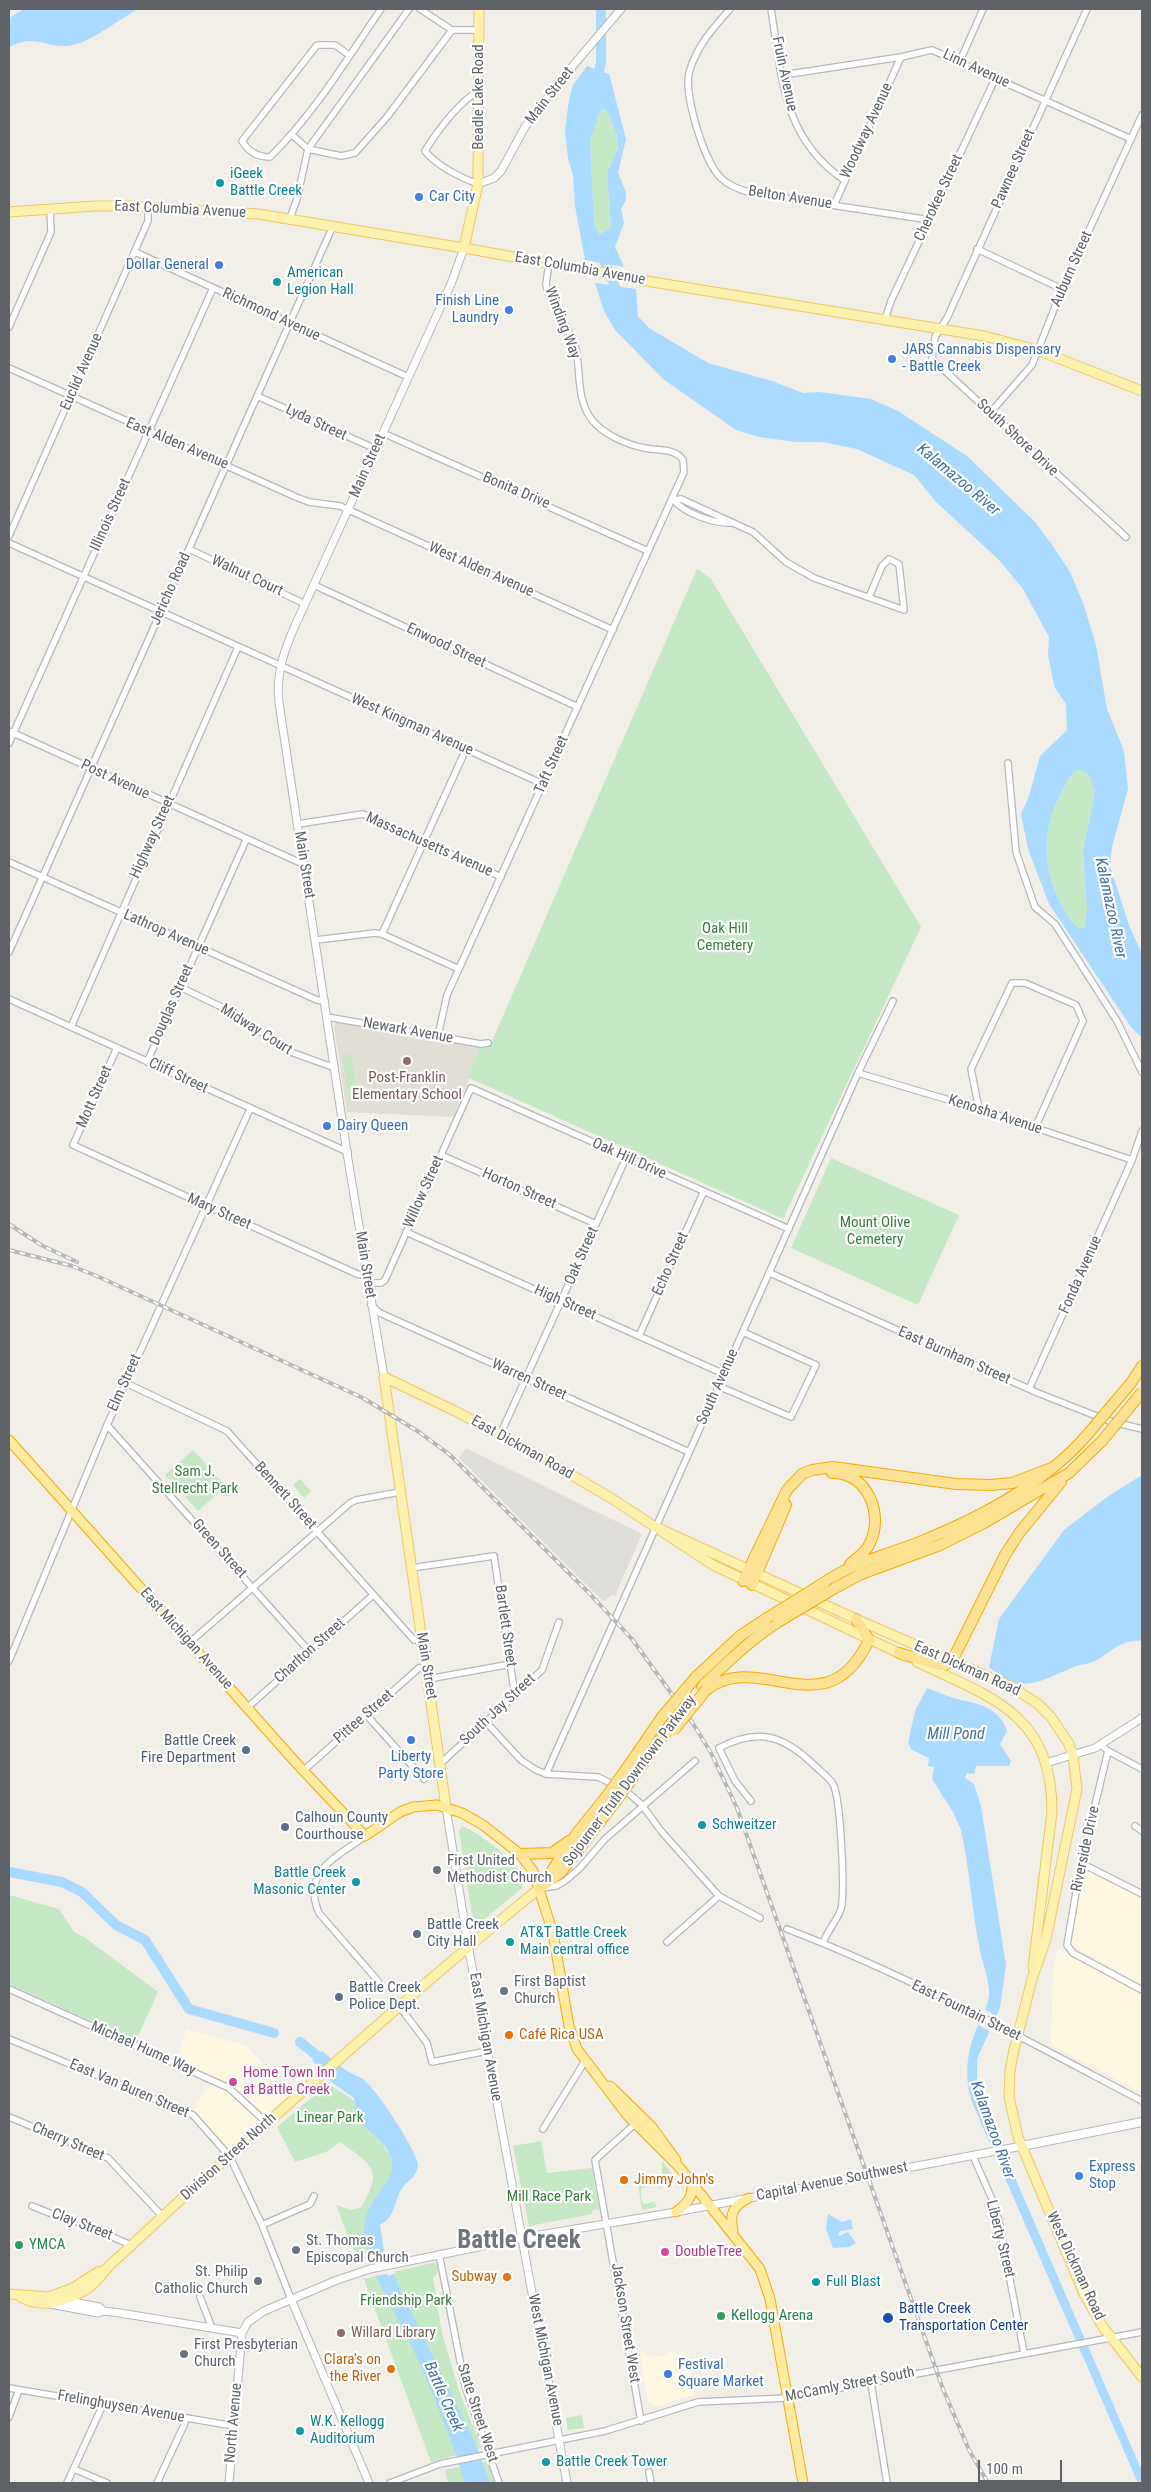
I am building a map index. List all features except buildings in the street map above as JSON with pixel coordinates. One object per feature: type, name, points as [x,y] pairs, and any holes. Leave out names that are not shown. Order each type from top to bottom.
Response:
[{"type":"highway","name":"Sojourner Truth Downtown Parkway","points":[[632,1770],[672,1729],[702,1685],[740,1636],[841,1571],[946,1532],[994,1506],[1054,1467],[1074,1451],[1132,1382],[1142,1366]]},
{"type":"highway","name":"Sojourner Truth Downtown Parkway","points":[[540,1888],[561,1872],[632,1770],[662,1718],[760,1634],[861,1574],[940,1545],[1046,1488],[1069,1473],[1102,1441],[1142,1392]]},
{"type":"highway","name":"East Michigan Avenue","points":[[9,1440],[303,1771],[365,1836]]},
{"type":"highway","points":[[747,1583],[782,1499],[802,1474],[812,1470],[833,1467],[956,1484],[992,1485],[1012,1483],[1054,1467]]},
{"type":"highway","points":[[752,1572],[798,1485],[808,1478],[822,1474],[838,1473],[852,1478],[869,1495],[876,1512],[876,1524],[869,1546],[863,1554],[841,1571]]},
{"type":"highway","points":[[898,1653],[939,1665],[945,1665],[952,1661],[993,1574],[1020,1532],[1069,1473]]},
{"type":"highway","points":[[702,1685],[732,1678],[808,1686],[821,1685],[845,1674],[869,1640],[856,1619]]},
{"type":"highway","name":"Sojourner Truth Downtown Parkway","points":[[540,1888],[577,1833],[611,1799]]},
{"type":"highway","points":[[365,1836],[406,1810],[437,1805],[462,1813],[483,1825],[520,1854],[533,1871],[554,1933],[569,2026],[577,2048],[585,2061],[635,2124],[680,2168],[712,2205],[754,2258],[768,2289],[803,2483]]},
{"type":"highway","points":[[520,1854],[552,1853],[577,1833]]},
{"type":"highway","points":[[602,2081],[615,2090],[642,2116],[670,2149],[680,2168]]},
{"type":"highway","points":[[676,2212],[690,2200],[692,2182]]},
{"type":"highway","points":[[733,2233],[731,2216],[733,2210],[749,2198]]},
{"type":"main road","name":"Beadle Lake Road","points":[[478,184],[479,9]]},
{"type":"main road","name":"Main Street","points":[[464,248],[478,184]]},
{"type":"main road","name":"East Columbia Avenue","points":[[9,212],[148,206],[220,210],[288,218],[640,280],[984,336],[1037,350],[1142,390]]},
{"type":"main road","name":"Main Street","points":[[384,1377],[446,1807]]},
{"type":"main road","name":"East Dickman Road","points":[[384,1377],[500,1435],[611,1498],[684,1547],[747,1583],[1002,1704],[1027,1727],[1041,1747],[1052,1793],[1052,1812],[1035,1939],[1032,1979]]},
{"type":"main road","name":"East Dickman Road","points":[[656,1527],[680,1536],[752,1572],[856,1619],[1012,1687],[1038,1704],[1051,1717],[1073,1756],[1077,1789],[1046,1939],[1032,1979],[1010,2071],[1009,2097],[1012,2115],[1022,2146]]},
{"type":"main road","name":"Division Street North","points":[[9,2294],[24,2299],[63,2300],[92,2286],[102,2278],[104,2271],[162,2216],[468,1945],[540,1888]]},
{"type":"main road","name":"Capital Avenue Southwest","points":[[1022,2146],[1142,2122]]},
{"type":"main road","name":"West Dickman Road","points":[[1022,2146],[1084,2294],[1111,2337],[1142,2377]]},
{"type":"main road","name":"Division Street North","points":[[50,2301],[98,2272],[104,2271]]},
{"type":"street","points":[[349,56],[335,45],[317,45],[242,140],[246,147],[255,154],[270,157],[292,135],[349,56],[381,9]]},
{"type":"street","points":[[288,218],[297,194],[308,149],[409,9]]},
{"type":"street","points":[[420,9],[452,30],[479,30]]},
{"type":"street","name":"Belton Avenue","points":[[730,9],[700,45],[689,75],[693,114],[707,156],[720,178],[735,188],[752,192],[930,220]]},
{"type":"street","name":"Fruin Avenue","points":[[772,9],[790,109],[806,144],[823,164],[844,180]]},
{"type":"street","points":[[960,61],[983,9]]},
{"type":"street","name":"Pawnee Street","points":[[940,328],[1087,9]]},
{"type":"street","name":"Main Street","points":[[478,184],[494,178],[502,171],[525,128],[588,48],[620,11]]},
{"type":"street","points":[[292,135],[308,149],[341,156],[355,153],[387,117],[452,30]]},
{"type":"street","name":"Linn Avenue","points":[[783,75],[901,57],[932,50],[1131,139]]},
{"type":"street","name":"Woodway Avenue","points":[[834,205],[901,57]]},
{"type":"street","name":"Cherokee Street","points":[[885,319],[891,301],[995,79]]},
{"type":"street","points":[[478,184],[467,180],[430,157],[425,151],[453,115],[471,95],[480,89]]},
{"type":"street","name":"Auburn Street","points":[[990,413],[1032,365],[1062,290],[1142,115]]},
{"type":"street","name":"Euclid Avenue","points":[[9,536],[135,252],[148,221],[148,206]]},
{"type":"street","points":[[9,327],[51,232],[50,209]]},
{"type":"street","name":"Jericho Road","points":[[9,952],[333,226]]},
{"type":"street","name":"Main Street","points":[[384,1377],[371,1305],[278,694],[280,666],[305,604],[451,284],[464,248]]},
{"type":"street","points":[[977,249],[1062,290]]},
{"type":"street","name":"Richmond Avenue","points":[[135,252],[408,377]]},
{"type":"street","name":"Winding Way","points":[[549,263],[546,284],[548,292],[575,347],[579,367],[578,384],[584,404],[592,420],[622,441],[644,448],[674,452],[680,456],[684,472],[673,498]]},
{"type":"street","name":"Illinois Street","points":[[9,742],[11,732],[84,576],[213,288]]},
{"type":"street","name":"South Shore Drive","points":[[940,328],[935,337],[932,359],[1126,537]]},
{"type":"street","name":"East Alden Avenue","points":[[9,368],[148,432],[309,502],[324,502],[348,510]]},
{"type":"street","name":"Lyda Street","points":[[257,396],[376,449]]},
{"type":"street","name":"Bonita Drive","points":[[383,433],[567,513],[648,551]]},
{"type":"street","points":[[673,498],[681,499],[754,532],[786,562],[814,578],[834,587],[904,610],[899,564],[889,559],[882,566],[869,597]]},
{"type":"street","name":"Taft Street","points":[[438,1036],[443,1007],[459,969],[673,498]]},
{"type":"street","name":"West Alden Avenue","points":[[348,510],[613,630]]},
{"type":"street","name":"West Kingman Avenue","points":[[9,543],[543,784]]},
{"type":"street","name":"Walnut Court","points":[[188,550],[305,604]]},
{"type":"street","name":"Enwood Street","points":[[314,585],[578,707]]},
{"type":"street","name":"Highway Street","points":[[71,1027],[238,647]]},
{"type":"street","name":"Post Avenue","points":[[11,732],[246,840],[303,864]]},
{"type":"street","points":[[382,934],[466,749]]},
{"type":"street","points":[[1008,763],[1013,792],[1016,852],[1035,907],[1055,924],[1100,998],[1117,1021],[1142,1072]]},
{"type":"street","name":"Massachusetts Avenue","points":[[298,824],[363,814],[501,877]]},
{"type":"street","name":"Douglas Street","points":[[147,1062],[246,840]]},
{"type":"street","name":"Lathrop Avenue","points":[[9,862],[317,1000],[325,1001]]},
{"type":"street","points":[[316,940],[375,933],[382,934],[459,969]]},
{"type":"street","points":[[979,1109],[972,1069],[1012,983],[1024,983],[1076,1005],[1084,1021],[1035,1128]]},
{"type":"street","name":"Midway Court","points":[[180,987],[234,1013],[288,1051],[335,1068]]},
{"type":"street","name":"Cliff Street","points":[[9,999],[348,1152]]},
{"type":"street","name":"South Avenue","points":[[546,1774],[858,1073],[893,1001]]},
{"type":"street","name":"Newark Avenue","points":[[327,1017],[488,1043]]},
{"type":"street","name":"Mott Street","points":[[73,1145],[117,1048]]},
{"type":"street","name":"Kenosha Avenue","points":[[858,1073],[979,1109],[1132,1160]]},
{"type":"street","name":"Oak Hill Drive","points":[[471,1088],[703,1193],[789,1229]]},
{"type":"street","name":"Willow Street","points":[[367,1279],[381,1283],[385,1280],[471,1088]]},
{"type":"street","name":"Elm Street","points":[[9,1661],[107,1425],[250,1109]]},
{"type":"street","name":"Fonda Avenue","points":[[1029,1389],[1132,1160],[1142,1131]]},
{"type":"street","name":"Mary Street","points":[[73,1145],[367,1279]]},
{"type":"street","name":"Horton Street","points":[[441,1154],[596,1224]]},
{"type":"street","name":"Oak Street","points":[[500,1435],[626,1158]]},
{"type":"street","name":"Echo Street","points":[[639,1336],[703,1193]]},
{"type":"street","name":"High Street","points":[[406,1232],[724,1374]]},
{"type":"street","name":"East Burnham Street","points":[[770,1273],[1029,1389],[1109,1421],[1142,1430]]},
{"type":"street","name":"Warren Street","points":[[371,1305],[380,1313],[690,1452]]},
{"type":"street","points":[[718,1386],[791,1417],[816,1365],[743,1332]]},
{"type":"street","name":"Bennett Street","points":[[126,1383],[227,1431],[414,1640],[422,1640]]},
{"type":"street","name":"Green Street","points":[[107,1425],[310,1651]]},
{"type":"street","points":[[190,1643],[316,1531],[356,1500],[400,1492]]},
{"type":"street","name":"Bartlett Street","points":[[411,1568],[494,1556],[515,1696]]},
{"type":"street","name":"Charlton Street","points":[[247,1708],[373,1595]]},
{"type":"street","name":"South Jay Street","points":[[440,1764],[542,1670],[559,1622]]},
{"type":"street","points":[[428,1679],[510,1664]]},
{"type":"street","name":"Pittee Street","points":[[303,1771],[419,1668],[426,1667]]},
{"type":"street","points":[[368,1714],[370,1719],[424,1779]]},
{"type":"street","points":[[1046,1763],[1073,1756],[1101,1745],[1142,1718]]},
{"type":"street","points":[[486,1722],[521,1760],[546,1774],[598,1777],[625,1790],[642,1805],[661,1831],[720,1896],[760,1918]]},
{"type":"street","points":[[751,1801],[736,1781],[719,1748],[734,1740],[745,1738],[777,1739],[796,1748],[833,1783],[840,1817],[841,1909],[823,1943]]},
{"type":"street","points":[[1101,1745],[1108,1751],[1142,1769]]},
{"type":"street","name":"Riverside Drive","points":[[1108,1751],[1082,1863],[1067,1939],[1068,1947],[1073,1954],[1142,1990]]},
{"type":"street","points":[[540,1888],[556,1886],[565,1881],[580,1868],[605,1839],[695,1761]]},
{"type":"street","name":"East Michigan Avenue","points":[[446,1807],[468,1945],[522,2238]]},
{"type":"street","points":[[1135,1826],[1142,1831]]},
{"type":"street","points":[[365,1836],[322,1868],[314,1884],[314,1900],[323,1917],[378,1982]]},
{"type":"street","points":[[1082,1863],[1142,1894]]},
{"type":"street","points":[[667,1942],[720,1896]]},
{"type":"street","name":"East Fountain Street","points":[[787,1929],[823,1943],[980,2016],[1142,2101]]},
{"type":"street","name":"Michael Hume Way","points":[[9,1989],[229,2088],[268,2123]]},
{"type":"street","points":[[399,2006],[427,2043],[432,2062],[487,2051]]},
{"type":"street","name":"East Van Buren Street","points":[[9,2039],[190,2113],[230,2157],[262,2225],[291,2299]]},
{"type":"street","points":[[543,2130],[585,2061]]},
{"type":"street","points":[[635,2124],[642,2116]]},
{"type":"street","name":"Cherry Street","points":[[9,2117],[108,2158],[162,2216]]},
{"type":"street","name":"Jackson Street West","points":[[635,2124],[595,2160],[608,2225],[641,2421]]},
{"type":"street","name":"Capital Avenue Southwest","points":[[242,2333],[254,2316],[291,2299],[370,2269],[396,2262],[522,2238],[608,2225],[1022,2146]]},
{"type":"street","name":"Liberty Street","points":[[973,2156],[995,2206],[1024,2353]]},
{"type":"street","points":[[262,2225],[310,2204],[314,2196]]},
{"type":"street","name":"Clay Street","points":[[32,2206],[52,2214],[61,2215],[131,2245]]},
{"type":"street","name":"West Michigan Avenue","points":[[522,2238],[567,2483]]},
{"type":"street","name":"State Street West","points":[[440,2254],[465,2386],[499,2483]]},
{"type":"street","points":[[200,2297],[212,2328]]},
{"type":"street","points":[[291,2299],[369,2483]]},
{"type":"street","points":[[63,2300],[99,2307],[104,2311]]},
{"type":"street","points":[[50,2301],[98,2313],[104,2311],[242,2333]]},
{"type":"street","name":"McCamly Street South","points":[[390,2483],[454,2460],[488,2455],[641,2421],[701,2402],[787,2398],[1142,2332]]},
{"type":"street","name":"North Avenue","points":[[229,2483],[242,2333]]},
{"type":"street","points":[[871,2383],[887,2483]]},
{"type":"street","name":"Frelinghuysen Avenue","points":[[9,2388],[234,2426]]},
{"type":"street","points":[[9,2417],[20,2390]]},
{"type":"street","points":[[68,2483],[101,2409],[101,2403]]},
{"type":"street","points":[[157,2483],[185,2424],[185,2418]]},
{"type":"street","points":[[74,2468],[106,2483]]},
{"type":"street","points":[[649,2472],[651,2483]]},
{"type":"shaded area","name":"Post-Franklin Elementary School","points":[[338,1020],[481,1045],[467,1077],[470,1078],[453,1117],[347,1112],[334,1027]]},
{"type":"shaded area","points":[[466,1448],[642,1534],[615,1596],[611,1595],[604,1602],[459,1458]]},
{"type":"shaded area","points":[[1092,1872],[1142,1898],[1142,1984],[1071,1945],[1082,1879],[1085,1873]]},
{"type":"shaded area","points":[[1058,1949],[1142,1994],[1142,2093],[1051,2045],[1053,1970]]},
{"type":"shaded area","points":[[187,2029],[246,2046],[291,2093],[265,2117],[231,2087],[175,2062]]},
{"type":"shaded area","points":[[211,2083],[225,2089],[261,2120],[228,2148],[193,2110]]},
{"type":"shaded area","name":"Festival Square Market","points":[[640,2351],[650,2357],[662,2356],[671,2351],[678,2355],[681,2351],[690,2352],[688,2356],[696,2394],[657,2406],[651,2404],[647,2399]]},
{"type":"green space","points":[[602,106],[608,112],[617,136],[618,148],[607,173],[611,228],[598,234],[594,224],[590,141]]},
{"type":"green space","name":"Oak Hill Cemetery","points":[[697,569],[711,579],[921,927],[783,1219],[467,1077],[481,1045],[490,1046]]},
{"type":"green space","points":[[1079,768],[1089,775],[1095,793],[1083,850],[1087,910],[1085,927],[1081,929],[1066,914],[1054,888],[1046,846],[1056,803],[1070,777]]},
{"type":"green space","points":[[351,1054],[358,1097],[349,1099],[342,1055]]},
{"type":"green space","name":"Mount Olive Cemetery","points":[[831,1158],[959,1215],[918,1305],[791,1248]]},
{"type":"green space","name":"Sam J. Stellrecht Park","points":[[193,1450],[226,1486],[198,1511],[165,1475]]},
{"type":"green space","points":[[300,1479],[311,1491],[304,1498],[293,1485]]},
{"type":"green space","points":[[462,1826],[498,1849],[522,1873],[525,1880],[521,1889],[477,1925],[473,1922],[459,1831]]},
{"type":"green space","points":[[9,1895],[59,1909],[74,1932],[84,1937],[158,1992],[136,2041],[9,1984]]},
{"type":"green space","name":"Linear Park","points":[[328,2084],[352,2099],[390,2155],[395,2171],[371,2217],[371,2258],[358,2261],[336,2205],[351,2210],[362,2207],[371,2187],[372,2171],[358,2155],[340,2142],[326,2152],[295,2162],[277,2127]]},
{"type":"green space","name":"Mill Race Park","points":[[541,2141],[547,2173],[592,2168],[599,2209],[592,2210],[592,2214],[529,2226],[513,2146]]},
{"type":"green space","points":[[662,2161],[682,2186],[681,2188],[675,2178],[670,2177],[660,2185],[661,2190],[658,2185],[641,2188],[641,2199],[644,2204],[654,2202],[657,2207],[642,2210],[638,2184],[660,2178]]},
{"type":"green space","name":"Friendship Park","points":[[436,2262],[438,2272],[433,2278],[442,2333],[459,2391],[482,2448],[431,2462],[364,2279]]},
{"type":"green space","points":[[582,2415],[584,2428],[568,2430],[566,2418]]},
{"type":"green space","points":[[488,2461],[497,2483],[448,2483],[445,2470]]},
{"type":"water","points":[[24,9],[138,9],[93,37],[74,45],[57,46],[25,41],[9,47],[9,18]]},
{"type":"water","points":[[587,66],[609,74],[626,139],[618,173],[626,192],[626,200],[621,209],[624,223],[615,247],[624,267],[585,260],[575,206],[573,175],[568,159],[565,131],[569,99],[573,85]],"holes":[[[602,107],[608,112],[617,136],[618,148],[607,173],[611,228],[599,234],[594,224],[590,141]]]},
{"type":"water","points":[[595,283],[636,289],[638,316],[649,328],[708,363],[772,381],[803,393],[819,392],[871,399],[898,411],[967,456],[1035,522],[1053,546],[1070,572],[1083,603],[1096,645],[1107,709],[1124,751],[1128,789],[1112,847],[1110,866],[1129,925],[1142,954],[1142,1038],[1131,1027],[1049,904],[1028,849],[1021,814],[1029,796],[1040,756],[1067,730],[1066,704],[1055,688],[1048,656],[1049,637],[1023,589],[999,560],[936,502],[914,475],[857,449],[823,442],[796,442],[759,437],[736,430],[663,379],[615,330],[604,311]],"holes":[[[1079,769],[1089,775],[1095,793],[1083,850],[1087,910],[1085,927],[1081,929],[1066,914],[1054,888],[1046,846],[1051,818],[1056,803],[1068,780]]]},
{"type":"water","points":[[1142,1475],[1142,1641],[1123,1644],[1094,1661],[1041,1681],[1021,1684],[1000,1676],[989,1667],[999,1619],[1064,1530],[1107,1497]]},
{"type":"water","name":"Mill Pond","points":[[927,1688],[976,1703],[989,1709],[1000,1717],[1007,1731],[1000,1744],[1011,1761],[1009,1766],[976,1766],[974,1774],[967,1773],[965,1778],[974,1784],[981,1806],[1006,1965],[1000,2008],[977,2059],[977,2090],[1142,2471],[1142,2483],[1138,2483],[971,2100],[967,2071],[969,2053],[974,2034],[988,2002],[989,1988],[978,1940],[961,1830],[953,1812],[932,1779],[934,1767],[928,1766],[929,1758],[912,1750],[908,1743],[915,1711]]},
{"type":"water","points":[[322,2051],[342,2067],[369,2084],[395,2120],[416,2158],[418,2165],[416,2173],[398,2195],[392,2214],[380,2225],[384,2251],[401,2291],[475,2442],[490,2483],[465,2483],[448,2432],[428,2382],[373,2268],[365,2239],[366,2220],[371,2205],[388,2180],[392,2169],[390,2156],[380,2140],[357,2121],[354,2098],[330,2081],[312,2060]]},
{"type":"water","points":[[828,2214],[842,2222],[851,2219],[853,2229],[840,2231],[838,2235],[840,2236],[848,2232],[856,2243],[849,2247],[833,2248],[826,2229]]},
{"type":"pier","points":[[984,2009],[998,2017],[991,2032],[976,2024]]},
{"type":"pier","points":[[382,2256],[389,2257],[396,2273],[389,2276],[386,2274],[375,2276],[370,2260],[381,2258]]},
{"type":"waterway","name":"Kalamazoo River","points":[[596,82],[601,62],[601,9]]},
{"type":"waterway","name":"Kalamazoo River","points":[[601,252],[619,297]]},
{"type":"waterway","name":"Battle Creek","points":[[9,1872],[62,1882],[82,1892],[116,1925],[145,1940],[189,2009],[274,2033]]},
{"type":"waterway","name":"Battle Creek","points":[[300,2042],[326,2063]]},
{"type":"railway","points":[[9,1224],[41,1245],[77,1262]]},
{"type":"railway","points":[[9,1250],[72,1266],[99,1277],[363,1398],[419,1432],[450,1455],[589,1593],[632,1639],[692,1722],[711,1753],[737,1808],[943,2389],[969,2450],[988,2483]]},
{"type":"place","name":"iGeek Battle Creek","points":[[220,183]]},
{"type":"place","name":"Car City","points":[[419,197]]},
{"type":"place","name":"Dollar General","points":[[219,265]]},
{"type":"place","name":"American Legion Hall","points":[[277,282]]},
{"type":"place","name":"Finish Line Laundry","points":[[509,310]]},
{"type":"place","name":"JARS Cannabis Dispensary - Battle Creek","points":[[892,359]]},
{"type":"place","name":"Post-Franklin Elementary School","points":[[407,1061]]},
{"type":"place","name":"Dairy Queen","points":[[327,1126]]},
{"type":"place","name":"Liberty Party Store","points":[[411,1740]]},
{"type":"place","name":"Battle Creek Fire Department","points":[[246,1750]]},
{"type":"place","name":"Schweitzer","points":[[702,1825]]},
{"type":"place","name":"Calhoun County Courthouse","points":[[285,1827]]},
{"type":"place","name":"First United Methodist Church","points":[[437,1870]]},
{"type":"place","name":"Battle Creek Masonic Center","points":[[356,1882]]},
{"type":"place","name":"Battle Creek City Hall","points":[[417,1934]]},
{"type":"place","name":"AT&T Battle Creek Main central office","points":[[510,1942]]},
{"type":"place","name":"First Baptist Church","points":[[504,1991]]},
{"type":"place","name":"Battle Creek Police Dept.","points":[[339,1997]]},
{"type":"place","name":"Café Rica USA","points":[[509,2035]]},
{"type":"place","name":"Home Town Inn at Battle Creek","points":[[233,2082]]},
{"type":"place","name":"Express Stop","points":[[1079,2176]]},
{"type":"place","name":"Jimmy John's","points":[[624,2180]]},
{"type":"place","name":"YMCA","points":[[19,2245]]},
{"type":"place","name":"St. Thomas Episcopal Church","points":[[296,2250]]},
{"type":"place","name":"DoubleTree","points":[[665,2252]]},
{"type":"place","name":"Subway","points":[[507,2277]]},
{"type":"place","name":"St. Philip Catholic Church","points":[[258,2281]]},
{"type":"place","name":"Full Blast","points":[[816,2282]]},
{"type":"place","name":"Kellogg Arena","points":[[721,2316]]},
{"type":"place","name":"Battle Creek Transportation Center","points":[[888,2318]]},
{"type":"place","name":"Willard Library","points":[[341,2333]]},
{"type":"place","name":"First Presbyterian Church","points":[[184,2354]]},
{"type":"place","name":"Clara's on the River","points":[[391,2369]]},
{"type":"place","name":"Festival Square Market","points":[[668,2374]]},
{"type":"place","name":"W.K. Kellogg Auditorium","points":[[300,2431]]},
{"type":"place","name":"Battle Creek Tower","points":[[546,2462]]},
{"type":"district","name":"Battle Creek","points":[[519,2242]]}]
